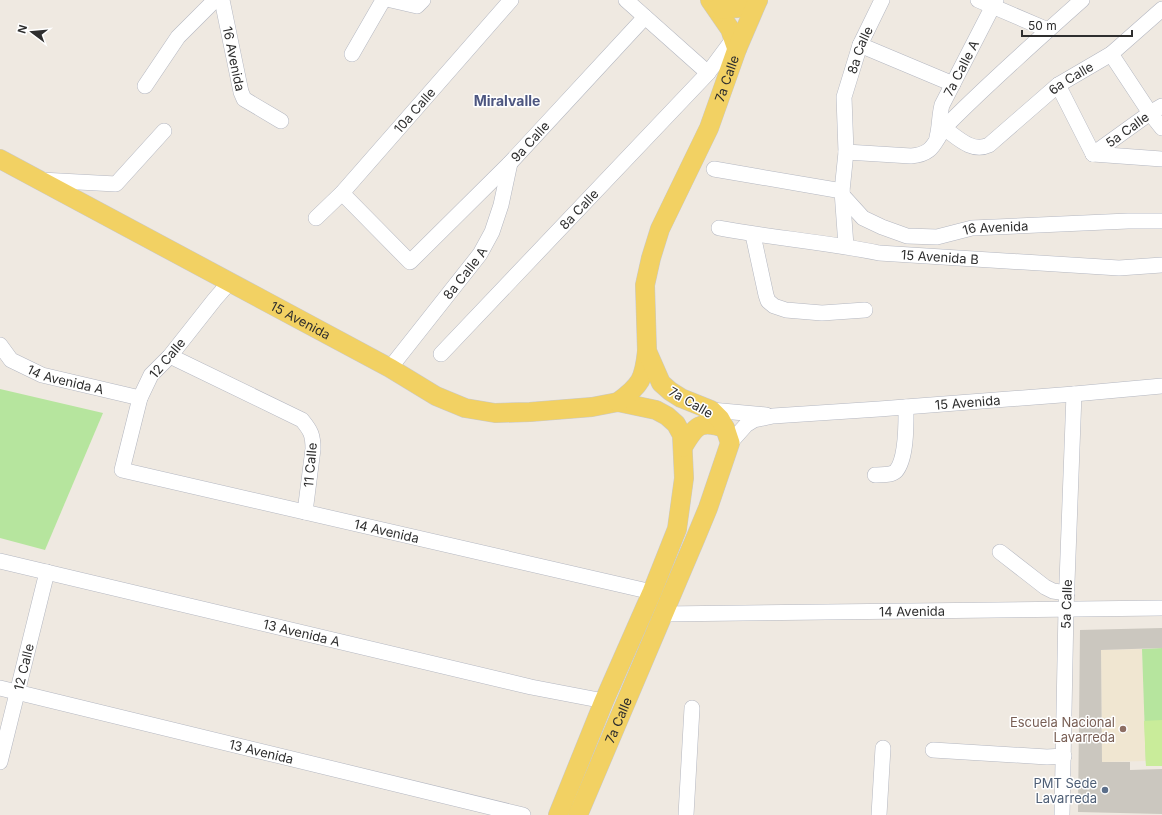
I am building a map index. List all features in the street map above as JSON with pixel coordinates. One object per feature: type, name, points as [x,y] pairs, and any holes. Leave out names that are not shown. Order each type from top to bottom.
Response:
[{"type":"main road","points":[[714,4],[738,8],[758,0]]},
{"type":"main road","points":[[735,44],[758,0]]},
{"type":"main road","points":[[714,4],[730,29],[735,44]]},
{"type":"main road","name":"7a Calle","points":[[578,815],[708,508],[728,435],[720,419],[710,410],[681,398],[661,383],[647,351],[645,285],[660,229],[709,128],[735,44]]},
{"type":"main road","name":"15 Avenida","points":[[0,159],[390,368],[436,396],[465,408],[495,413],[530,412],[584,408],[618,402]]},
{"type":"main road","points":[[618,402],[635,389],[645,371],[647,351]]},
{"type":"main road","name":"7a Calle","points":[[558,815],[604,701],[652,592],[677,529],[684,478],[682,435],[676,424],[667,416],[656,410],[618,402]]},
{"type":"main road","points":[[683,447],[691,433],[700,426],[710,423],[728,435]]},
{"type":"street","points":[[145,86],[178,37],[215,0]]},
{"type":"street","name":"16 Avenida","points":[[222,0],[241,92],[244,99],[281,122]]},
{"type":"street","points":[[352,54],[382,2],[385,0]]},
{"type":"street","points":[[391,0],[417,6],[423,0]]},
{"type":"street","name":"10a Calle","points":[[316,218],[342,193],[511,0]]},
{"type":"street","points":[[626,0],[645,17],[712,68]]},
{"type":"street","name":"8a Calle","points":[[846,246],[843,193],[846,152],[844,97],[860,45],[882,0]]},
{"type":"street","points":[[978,0],[994,4],[1048,30]]},
{"type":"street","points":[[846,152],[911,156],[921,155],[930,150],[940,133],[975,96],[1082,0]]},
{"type":"street","name":"7a Calle A","points":[[940,133],[938,116],[942,104],[994,4]]},
{"type":"street","name":"6a Calle","points":[[940,133],[972,147],[981,148],[989,145],[1058,85],[1111,54],[1162,9]]},
{"type":"street","name":"9a Calle","points":[[342,193],[410,262],[510,163],[645,17]]},
{"type":"street","name":"8a Calle","points":[[441,354],[735,44]]},
{"type":"street","points":[[860,45],[953,84]]},
{"type":"street","points":[[1111,54],[1156,109],[1162,128]]},
{"type":"street","points":[[1058,85],[1092,154],[1162,159]]},
{"type":"street","name":"5a Calle","points":[[1092,154],[1156,109]]},
{"type":"street","points":[[38,180],[116,184],[164,131]]},
{"type":"street","name":"8a Calle A","points":[[390,368],[480,254],[492,232],[501,205],[510,163]]},
{"type":"street","points":[[714,169],[843,193]]},
{"type":"street","name":"16 Avenida","points":[[843,193],[863,218],[907,236],[937,237],[972,228],[1128,221],[1162,221]]},
{"type":"street","name":"15 Avenida B","points":[[719,228],[846,246],[879,253],[1119,268],[1162,265]]},
{"type":"street","points":[[753,234],[766,296],[768,301],[774,306],[786,310],[822,313],[865,310]]},
{"type":"street","name":"12 Calle","points":[[122,470],[140,398],[151,375],[170,356],[229,283]]},
{"type":"street","name":"14 Avenida A","points":[[0,345],[11,360],[42,375],[140,398]]},
{"type":"street","name":"11 Calle","points":[[170,356],[302,420],[311,431],[314,449],[305,512]]},
{"type":"street","name":"15 Avenida","points":[[728,435],[754,420],[773,416],[906,407],[1162,386]]},
{"type":"street","name":"5a Calle","points":[[1062,815],[1066,609],[1074,394]]},
{"type":"street","points":[[875,475],[891,474],[896,471],[900,463],[904,450],[906,407]]},
{"type":"street","name":"15 Avenida","points":[[710,410],[773,416]]},
{"type":"street","name":"14 Avenida","points":[[122,470],[652,592]]},
{"type":"street","points":[[1000,552],[1045,587],[1053,591],[1067,593]]},
{"type":"street","name":"13 Avenida A","points":[[0,561],[531,687],[604,701]]},
{"type":"street","name":"12 Calle","points":[[0,762],[47,572]]},
{"type":"street","name":"14 Avenida","points":[[663,614],[1162,608]]},
{"type":"street","name":"13 Avenida","points":[[0,688],[524,815]]},
{"type":"street","points":[[686,815],[692,708]]},
{"type":"street","points":[[879,815],[883,748]]},
{"type":"street","points":[[933,750],[1047,757],[1064,756]]},
{"type":"shaded area","name":"Escuela Nacional Lavarreda","points":[[1142,649],[1146,761],[1102,762],[1101,650]]},
{"type":"green space","points":[[0,389],[103,413],[45,550],[0,538]]},
{"type":"green space","points":[[1162,648],[1162,766],[1146,766],[1142,649]]},
{"type":"green space","points":[[1162,720],[1162,766],[1146,766],[1144,721]]},
{"type":"building","points":[[1162,628],[1162,648],[1101,650],[1102,762],[1130,762],[1130,770],[1162,769],[1162,814],[1078,812],[1080,630]]},
{"type":"place","name":"Escuela Nacional Lavarreda","points":[[1123,729]]},
{"type":"place","name":"PMT Sede Lavarreda","points":[[1105,790]]},
{"type":"district","name":"Miralvalle","points":[[507,100]]}]
